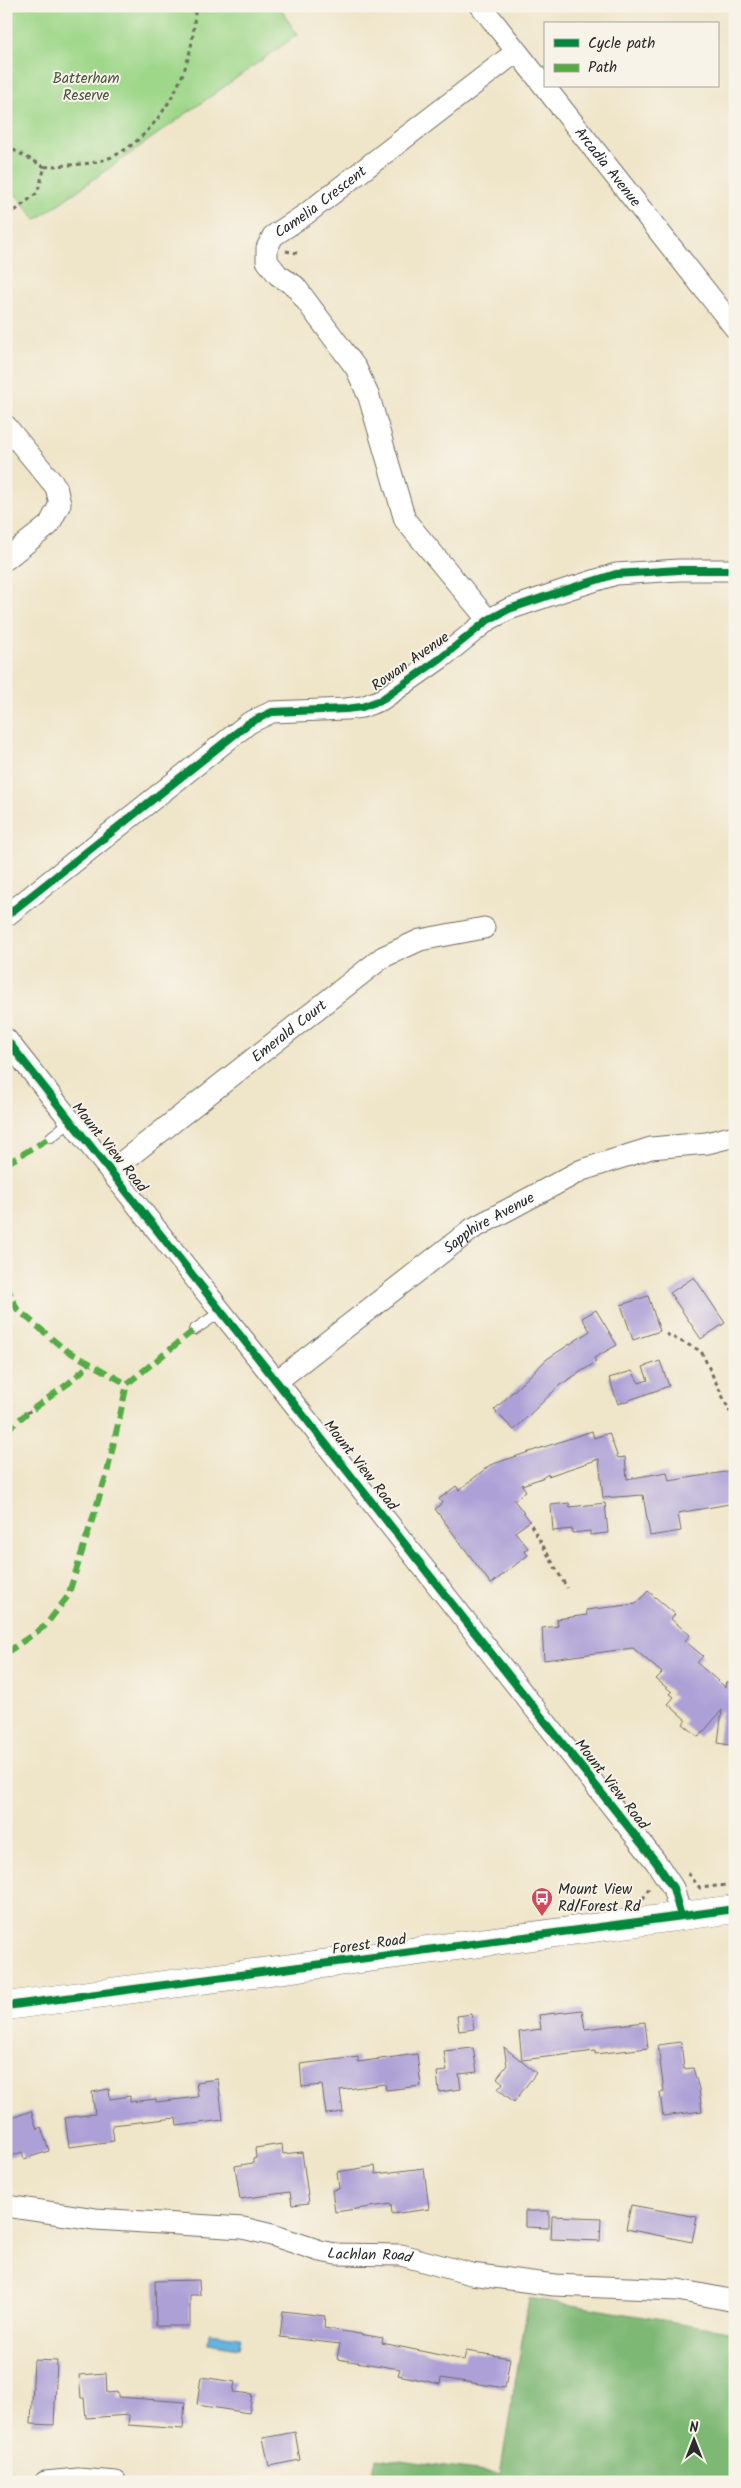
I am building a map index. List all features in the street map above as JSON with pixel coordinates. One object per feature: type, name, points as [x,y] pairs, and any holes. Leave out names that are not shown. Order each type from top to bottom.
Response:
[{"type":"main road","name":"Forest Road","points":[[6,2006],[735,1909]]},
{"type":"street","name":"Arcadia Avenue","points":[[481,6],[544,87]]},
{"type":"street","name":"Camelia Crescent","points":[[488,620],[405,520],[369,397],[356,368],[295,286],[278,275],[267,261],[267,248],[273,236],[288,224],[306,214],[516,52]]},
{"type":"street","name":"Arcadia Avenue","points":[[545,88],[735,328]]},
{"type":"street","points":[[6,426],[56,487],[60,504],[49,525],[6,559]]},
{"type":"street","name":"Rowan Avenue","points":[[6,916],[249,723],[272,712],[346,709],[381,700],[441,658],[488,620],[509,609],[616,574],[679,570],[735,570]]},
{"type":"street","name":"Emerald Court","points":[[112,1170],[384,957],[420,940],[484,928]]},
{"type":"street","name":"Mount View Road","points":[[6,1039],[112,1170],[656,1862],[674,1888],[681,1916]]},
{"type":"street","name":"Sapphire Avenue","points":[[277,1381],[472,1229],[582,1170],[651,1148],[707,1143],[735,1136]]},
{"type":"street","name":"Lachlan Road","points":[[6,2206],[95,2219],[229,2226],[272,2235],[320,2252],[401,2255],[471,2274],[554,2285],[678,2290],[735,2301]]},
{"type":"street","points":[[45,2482],[78,2479],[116,2482]]},
{"type":"lane","points":[[51,1136],[71,1121]]},
{"type":"lane","points":[[194,1330],[222,1311]]},
{"type":"path","points":[[6,146],[44,167],[85,163],[109,158],[131,144],[156,122],[185,68],[192,42],[196,6]]},
{"type":"path","points":[[6,218],[37,193],[44,167]]},
{"type":"path","points":[[666,1334],[700,1351],[730,1412]]},
{"type":"path","points":[[27,1413],[33,1409]]},
{"type":"path","points":[[531,1525],[567,1588]]},
{"type":"path","points":[[700,1888],[735,1884]]},
{"type":"green space","name":"Batterham Reserve","points":[[6,6],[279,6],[297,35],[36,220],[6,182]]},
{"type":"green space","points":[[529,2298],[735,2332],[735,2482],[371,2482],[376,2458],[500,2474]]},
{"type":"water","points":[[209,2333],[240,2337],[238,2348],[208,2343]]},
{"type":"building","points":[[694,1277],[725,1323],[701,1339],[670,1293]]},
{"type":"building","points":[[648,1296],[660,1331],[633,1340],[621,1305]]},
{"type":"building","points":[[596,1310],[617,1345],[594,1358],[596,1362],[560,1385],[514,1430],[494,1410],[547,1359],[590,1331],[582,1318]]},
{"type":"building","points":[[660,1361],[669,1386],[618,1404],[609,1378],[632,1371],[639,1383],[648,1380],[643,1367]]},
{"type":"building","points":[[592,1431],[594,1438],[609,1433],[618,1458],[625,1457],[627,1479],[667,1472],[669,1481],[731,1471],[735,1503],[678,1513],[681,1531],[650,1536],[643,1495],[603,1498],[599,1459],[548,1476],[548,1474],[522,1485],[526,1491],[514,1500],[530,1521],[515,1532],[528,1548],[524,1551],[528,1555],[491,1584],[435,1509],[442,1503],[439,1499],[456,1486],[459,1490],[490,1465]]},
{"type":"building","points":[[569,1503],[570,1507],[605,1503],[608,1533],[590,1535],[590,1531],[572,1533],[572,1529],[553,1531],[551,1505]]},
{"type":"building","points":[[648,1591],[675,1614],[671,1619],[690,1635],[685,1641],[703,1656],[697,1663],[725,1687],[726,1682],[735,1682],[735,1746],[718,1743],[722,1710],[699,1737],[683,1724],[686,1720],[668,1704],[674,1697],[670,1694],[672,1692],[656,1679],[662,1673],[633,1648],[544,1660],[542,1628],[558,1626],[557,1619],[587,1615],[586,1610],[636,1604]]},
{"type":"building","points":[[582,2010],[585,2029],[645,2022],[648,2048],[595,2054],[595,2051],[522,2060],[519,2032],[541,2029],[539,2015]]},
{"type":"building","points":[[472,2014],[474,2029],[459,2031],[457,2016]]},
{"type":"building","points":[[681,2042],[684,2069],[693,2068],[699,2089],[702,2111],[663,2116],[660,2093],[664,2092],[658,2045]]},
{"type":"building","points":[[504,2047],[536,2073],[514,2102],[498,2089],[503,2083],[497,2078],[507,2065]]},
{"type":"building","points":[[473,2048],[477,2072],[459,2074],[461,2089],[439,2092],[437,2072],[447,2071],[444,2051]]},
{"type":"building","points":[[417,2054],[421,2086],[386,2090],[385,2084],[340,2090],[343,2112],[326,2114],[322,2085],[302,2087],[300,2064],[358,2057],[358,2062]]},
{"type":"building","points":[[218,2079],[223,2120],[177,2126],[176,2118],[112,2125],[114,2141],[69,2147],[65,2118],[95,2114],[92,2092],[109,2089],[110,2099],[130,2096],[130,2102],[156,2099],[156,2102],[198,2097],[196,2082]]},
{"type":"building","points":[[31,2111],[37,2129],[41,2127],[49,2151],[24,2159],[22,2152],[6,2158],[6,2120]]},
{"type":"building","points":[[282,2144],[283,2154],[302,2152],[309,2203],[292,2205],[290,2192],[240,2199],[235,2166],[253,2163],[253,2159],[256,2158],[255,2148]]},
{"type":"building","points":[[375,2166],[376,2174],[424,2168],[429,2209],[392,2214],[391,2204],[335,2212],[332,2190],[339,2189],[337,2172]]},
{"type":"building","points":[[631,2205],[697,2217],[692,2242],[626,2229]]},
{"type":"building","points":[[525,2211],[549,2211],[549,2228],[525,2227]]},
{"type":"building","points":[[552,2216],[601,2218],[600,2241],[551,2239]]},
{"type":"building","points":[[199,2280],[200,2295],[190,2295],[190,2326],[156,2326],[155,2281]]},
{"type":"building","points":[[283,2311],[325,2316],[324,2328],[383,2338],[382,2343],[464,2360],[466,2351],[510,2358],[505,2388],[441,2378],[440,2384],[398,2375],[400,2369],[337,2359],[340,2344],[280,2337]]},
{"type":"building","points":[[34,2360],[57,2361],[54,2425],[31,2424]]},
{"type":"building","points":[[106,2373],[107,2393],[118,2392],[118,2397],[185,2402],[183,2429],[128,2425],[129,2415],[86,2418],[84,2398],[81,2398],[79,2375]]},
{"type":"building","points":[[201,2377],[235,2382],[233,2392],[252,2394],[249,2413],[197,2405]]},
{"type":"building","points":[[295,2432],[300,2460],[269,2466],[263,2438]]},
{"type":"marked path","points":[[6,1164],[51,1137]]},
{"type":"marked path","points":[[6,1284],[17,1309],[64,1349],[127,1384]]},
{"type":"marked path","points":[[6,1653],[45,1626],[68,1596],[107,1473],[127,1384],[194,1330]]},
{"type":"marked path","points":[[33,1409],[69,1383],[90,1364]]},
{"type":"marked path","points":[[6,1431],[27,1413]]},
{"type":"cycle path","points":[[6,916],[249,723],[272,712],[346,709],[362,707],[381,700],[441,658],[488,620],[509,609],[616,574],[679,570],[735,570]]},
{"type":"cycle path","points":[[6,1039],[656,1862],[673,1888],[681,1916]]},
{"type":"cycle path","points":[[6,2006],[735,1909]]},
{"type":"place","name":"Mount View Rd/Forest Rd","points":[[542,1917]]}]
